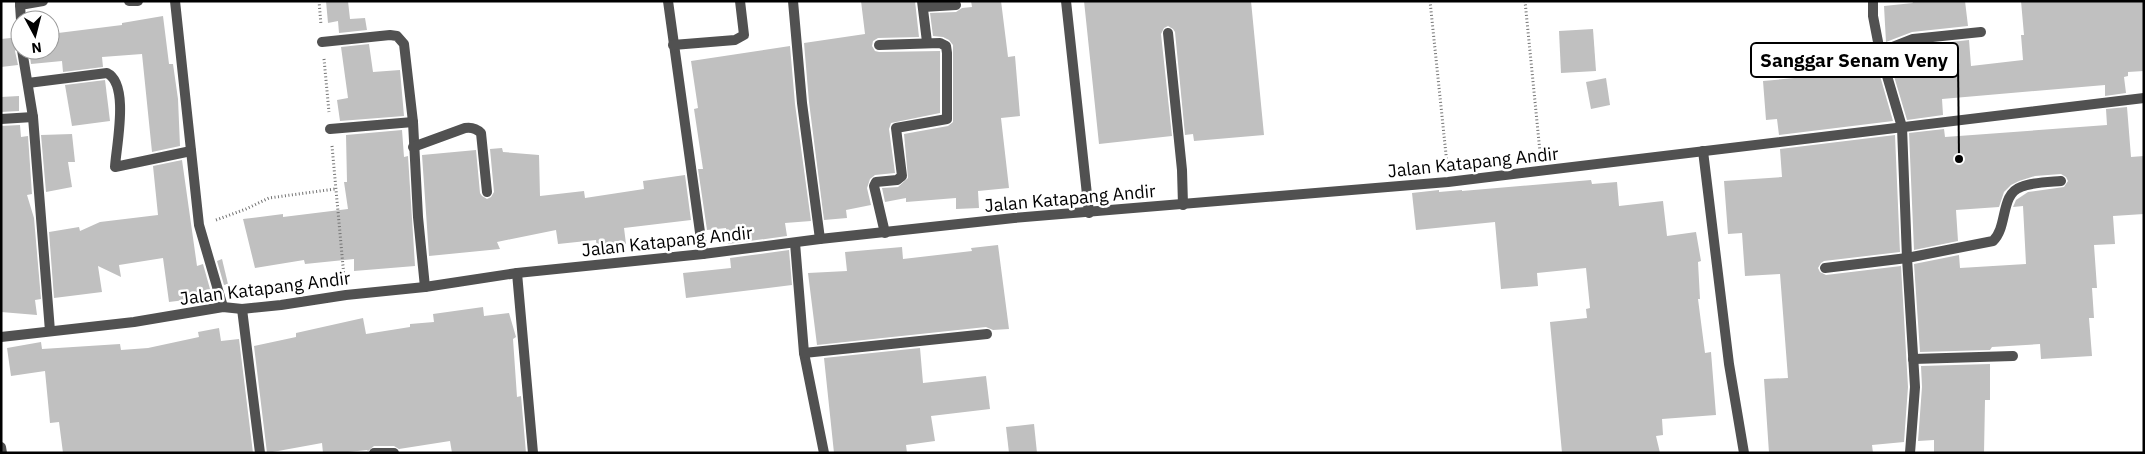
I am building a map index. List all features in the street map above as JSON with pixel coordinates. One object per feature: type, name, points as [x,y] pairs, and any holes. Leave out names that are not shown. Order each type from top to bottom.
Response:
[{"type":"street","points":[[20,3],[43,1]]},
{"type":"street","points":[[128,1],[138,1]]},
{"type":"street","points":[[174,1],[199,225],[223,307]]},
{"type":"street","points":[[668,1],[703,254]]},
{"type":"street","points":[[673,45],[735,40],[744,35],[740,1]]},
{"type":"street","points":[[793,1],[802,103],[820,239]]},
{"type":"street","points":[[1066,1],[1089,213]]},
{"type":"street","points":[[1873,1],[1880,52],[1902,127],[1907,258],[1915,387],[1910,453]]},
{"type":"street","points":[[927,42],[923,4],[956,5]]},
{"type":"street","points":[[1880,52],[1913,39],[1980,32]]},
{"type":"street","points":[[1168,33],[1182,170],[1183,205]]},
{"type":"street","points":[[322,42],[390,34],[401,39],[404,44],[414,122],[414,147],[425,287]]},
{"type":"street","points":[[879,45],[927,42],[940,43],[946,46],[947,119],[896,128],[902,176],[897,180],[876,182],[874,186],[886,233]]},
{"type":"street","points":[[24,60],[33,117],[50,332]]},
{"type":"street","points":[[28,83],[107,73],[111,75],[117,85],[121,114],[117,134],[115,167],[191,151]]},
{"type":"street","name":"Jalan Katapang Andir","points":[[1,337],[134,322],[223,307],[242,309],[281,305],[346,295],[425,287],[517,273],[703,254],[820,239],[1014,218],[1448,182],[2144,98]]},
{"type":"street","points":[[1,119],[33,117]]},
{"type":"street","points":[[330,129],[414,122]]},
{"type":"street","points":[[414,147],[464,128],[472,128],[479,131],[481,134],[487,192]]},
{"type":"street","points":[[1703,151],[1729,364],[1744,453]]},
{"type":"street","points":[[1825,268],[1907,258],[1994,241],[2002,231],[2008,198],[2015,190],[2021,187],[2061,180]]},
{"type":"street","points":[[795,243],[804,352],[824,453]]},
{"type":"street","points":[[517,273],[533,453]]},
{"type":"street","points":[[242,309],[260,453]]},
{"type":"street","points":[[804,352],[987,334]]},
{"type":"street","points":[[1913,359],[2013,356]]},
{"type":"street","points":[[1,447],[2,453]]},
{"type":"street","points":[[374,453],[394,453]]},
{"type":"path","points":[[1430,1],[1448,182]]},
{"type":"path","points":[[1524,1],[1542,171]]},
{"type":"path","points":[[199,225],[246,209],[269,198],[335,188]]},
{"type":"building","points":[[326,1],[348,1],[350,19],[365,18],[367,30],[339,33],[338,21],[328,23]]},
{"type":"building","points":[[861,1],[915,1],[919,37],[878,38],[873,41],[872,46],[875,51],[879,52],[940,51],[940,113],[891,123],[889,129],[895,173],[875,175],[870,179],[867,188],[871,205],[846,210],[847,218],[824,220],[809,102],[804,43],[865,34]]},
{"type":"building","points":[[971,1],[1001,1],[1008,57],[1015,56],[1020,116],[1001,118],[1009,188],[978,191],[979,208],[956,209],[956,198],[906,202],[906,198],[885,202],[882,188],[898,187],[908,178],[904,134],[948,126],[953,122],[953,45],[943,37],[933,36],[930,13],[956,12],[962,8],[972,7]]},
{"type":"building","points":[[1084,1],[1251,1],[1264,135],[1194,141],[1193,134],[1185,135],[1175,32],[1168,26],[1164,28],[1161,34],[1172,136],[1099,144]]},
{"type":"building","points":[[1912,1],[1965,1],[1968,26],[1912,32],[1886,42],[1884,6],[1913,3]]},
{"type":"building","points":[[2021,1],[2144,1],[2144,71],[2128,72],[2128,76],[2124,77],[2126,93],[2105,96],[2105,85],[1942,99],[1943,115],[1907,120],[1888,56],[1915,46],[1969,40],[1971,66],[2023,60],[2021,35],[2024,35]]},
{"type":"building","points":[[163,16],[169,64],[173,64],[178,99],[180,146],[152,152],[142,54],[102,57],[103,67],[63,72],[62,61],[31,64],[30,60],[60,60],[60,33],[122,25],[122,23]]},
{"type":"building","points":[[1593,29],[1596,71],[1561,73],[1559,31]]},
{"type":"building","points":[[10,38],[10,60],[17,60],[18,65],[1,67],[1,39]]},
{"type":"building","points":[[369,44],[373,72],[400,70],[404,116],[340,121],[337,100],[348,98],[341,47]]},
{"type":"building","points":[[790,46],[795,104],[811,221],[785,223],[787,236],[728,244],[726,228],[707,230],[698,169],[703,169],[694,109],[698,108],[691,61]]},
{"type":"building","points":[[1874,55],[1893,121],[1779,135],[1777,119],[1766,120],[1763,81],[1838,74],[1837,62],[1862,60],[1862,56]]},
{"type":"building","points":[[1606,78],[1610,105],[1591,109],[1586,82]]},
{"type":"building","points":[[105,80],[110,121],[72,126],[65,85]]},
{"type":"building","points":[[19,96],[19,111],[1,112],[1,97]]},
{"type":"building","points":[[2127,107],[2131,157],[2144,156],[2144,214],[2113,216],[2115,244],[2094,245],[2097,288],[2092,288],[2094,318],[2089,318],[2092,356],[2041,359],[2040,344],[1992,347],[1990,350],[1920,352],[1914,264],[1959,255],[1960,268],[2026,264],[2023,206],[2013,207],[2016,200],[2028,192],[2064,187],[2068,181],[2061,174],[2035,176],[2019,181],[2011,185],[2004,192],[1999,207],[1956,210],[1958,241],[1914,250],[1909,133],[1944,129],[1945,137],[2107,125],[2106,109]]},
{"type":"building","points":[[20,125],[21,137],[28,136],[32,194],[27,195],[34,218],[41,299],[35,300],[37,315],[1,312],[1,126]]},
{"type":"building","points":[[402,130],[404,157],[408,156],[415,266],[354,271],[354,259],[305,264],[304,260],[255,268],[243,219],[283,214],[283,217],[348,209],[344,182],[347,182],[346,135]]},
{"type":"building","points":[[72,134],[75,162],[68,162],[72,187],[46,192],[41,135]]},
{"type":"building","points":[[1895,135],[1900,252],[1824,261],[1818,268],[1820,272],[1826,275],[1901,266],[1908,387],[1904,442],[1872,445],[1873,453],[1769,453],[1764,379],[1788,378],[1780,274],[1745,276],[1742,233],[1728,234],[1724,181],[1782,177],[1780,149]]},
{"type":"building","points":[[502,148],[503,152],[539,155],[540,196],[584,191],[585,198],[644,189],[643,181],[685,175],[691,220],[624,228],[626,244],[597,249],[596,240],[558,244],[556,230],[497,242],[500,249],[429,256],[422,155],[476,150],[480,193],[487,199],[494,192],[490,149]]},
{"type":"building","points":[[182,160],[197,266],[203,264],[210,289],[200,292],[201,298],[169,302],[163,258],[119,265],[121,277],[98,266],[102,292],[54,298],[49,232],[79,227],[80,231],[100,222],[158,215],[153,166]]},
{"type":"building","points":[[1591,180],[1592,184],[1617,182],[1619,206],[1663,201],[1667,236],[1696,232],[1701,261],[1698,262],[1700,299],[1698,299],[1705,353],[1711,352],[1716,415],[1662,419],[1663,435],[1656,436],[1660,453],[1562,453],[1550,322],[1587,318],[1586,309],[1590,308],[1586,268],[1537,273],[1538,286],[1501,289],[1495,222],[1416,230],[1412,193],[1439,190],[1439,192],[1462,191]]},
{"type":"building","points":[[998,245],[1009,329],[993,330],[986,327],[817,345],[808,273],[847,271],[845,252],[902,247],[903,259],[972,251],[971,248]]},
{"type":"building","points":[[789,250],[792,285],[686,298],[683,273],[731,268],[730,258]]},
{"type":"building","points":[[222,259],[228,284],[224,285],[217,261]]},
{"type":"building","points":[[483,307],[484,316],[509,313],[516,337],[513,339],[517,397],[521,396],[526,453],[452,453],[450,441],[399,449],[394,446],[374,446],[368,451],[339,453],[323,453],[322,443],[267,453],[254,346],[296,337],[296,333],[363,318],[366,334],[410,327],[410,324],[434,322],[433,314]]},
{"type":"building","points":[[219,328],[221,341],[239,339],[253,453],[63,453],[59,422],[50,423],[45,371],[11,376],[7,348],[41,342],[42,349],[120,344],[121,350],[148,348],[199,337],[198,332]]},
{"type":"building","points":[[920,348],[923,383],[986,376],[990,409],[931,416],[935,441],[906,445],[907,453],[834,453],[824,358]]},
{"type":"building","points":[[1990,364],[1990,400],[1985,400],[1984,453],[1934,453],[1934,440],[1918,441],[1922,387],[1921,366]]},
{"type":"building","points":[[1034,424],[1037,453],[1009,453],[1006,427]]},
{"type":"place","name":"Sanggar Senam Veny","points":[[1959,159]]}]
